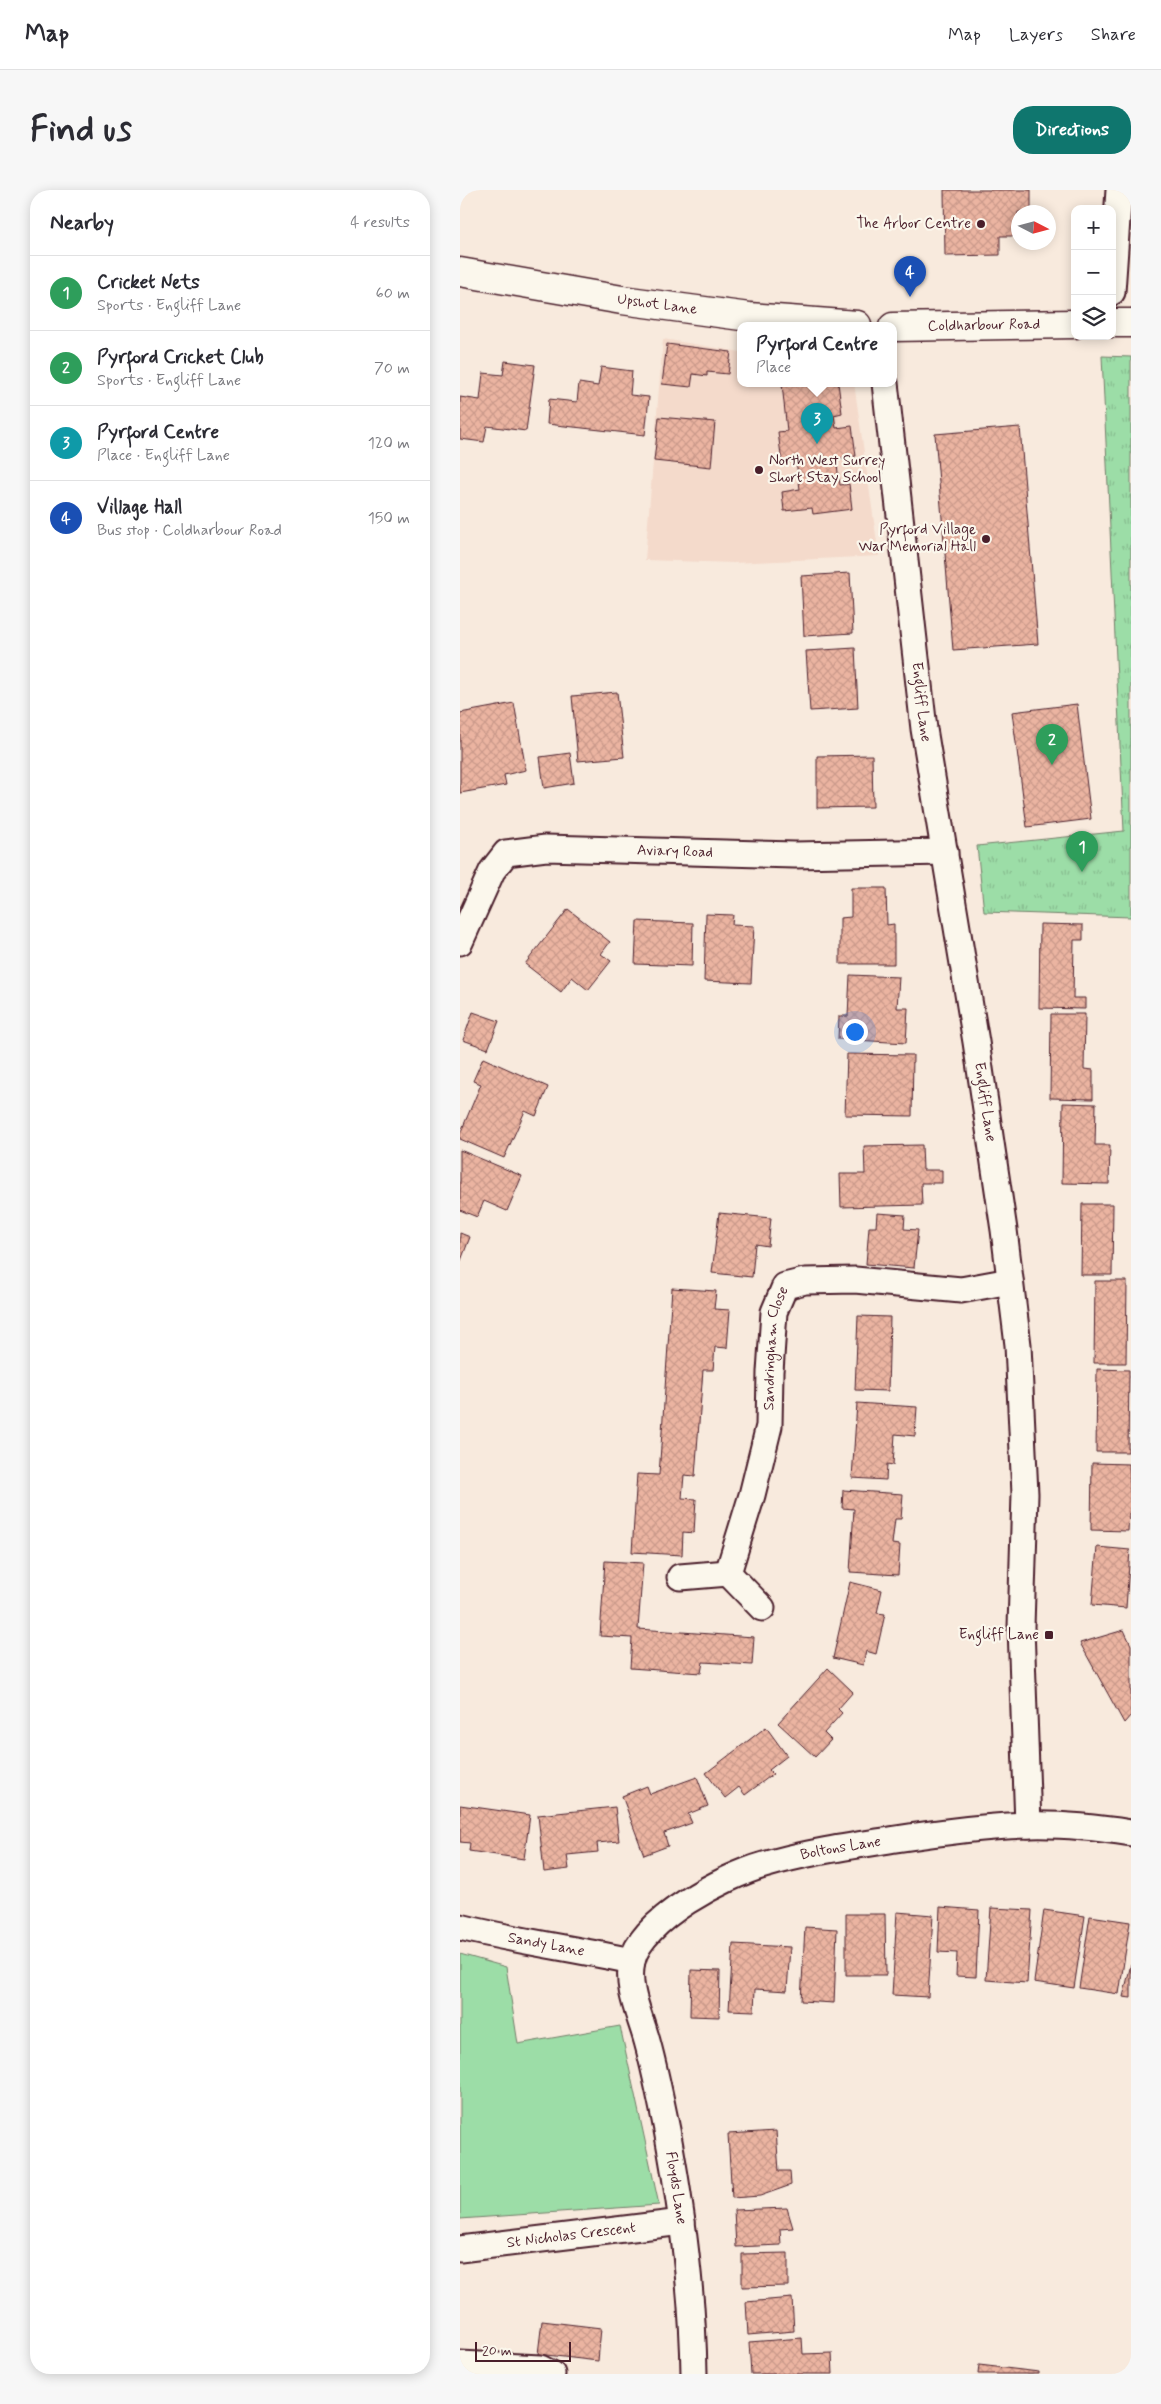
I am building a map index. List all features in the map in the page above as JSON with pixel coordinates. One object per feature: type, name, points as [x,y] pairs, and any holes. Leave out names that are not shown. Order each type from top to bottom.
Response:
[{"type":"main road","name":"Upshot Lane","points":[[460,272],[632,302],[749,317],[816,322]]},
{"type":"main road","points":[[1116,323],[1131,323]]},
{"type":"main road","name":"Coldharbour Road","points":[[897,327],[1071,324]]},
{"type":"street","points":[[1115,250],[1119,190]]},
{"type":"street","name":"Engliff Lane","points":[[885,387],[924,729],[977,1051],[1018,1345],[1025,1494],[1022,1627],[1028,1825]]},
{"type":"street","name":"Aviary Road","points":[[460,942],[492,871],[506,853],[546,848],[796,855],[945,852]]},
{"type":"street","name":"Sandringham Close","points":[[728,1573],[752,1495],[769,1426],[774,1312],[785,1286],[804,1280],[855,1280],[961,1290],[1010,1280]]},
{"type":"street","points":[[680,1578],[728,1573],[762,1608]]},
{"type":"street","name":"Boltons Lane","points":[[636,2005],[631,1982],[632,1961],[638,1946],[650,1930],[673,1910],[714,1886],[762,1865],[815,1853],[896,1839],[984,1827],[1028,1825],[1099,1828],[1131,1833]]},
{"type":"street","name":"Sandy Lane","points":[[460,1927],[504,1938],[559,1945],[632,1961]]},
{"type":"street","name":"Floyds Lane","points":[[636,2005],[647,2042],[667,2129],[682,2222],[694,2374]]},
{"type":"street","name":"St Nicholas Crescent","points":[[460,2249],[682,2222]]},
{"type":"street","points":[[460,2364],[540,2368],[552,2374]]},
{"type":"shaded area","name":"North West Surrey Short Stay School","points":[[663,339],[737,351],[737,387],[855,387],[879,556],[734,563],[645,560]]},
{"type":"green space","points":[[1102,356],[1131,357],[1131,917],[984,912],[977,846],[1124,831]]},
{"type":"green space","points":[[460,1954],[506,1967],[518,2044],[620,2026],[659,2205],[460,2219]]},
{"type":"building","name":"The Arbor Centre","points":[[944,190],[1031,190],[1031,205],[1011,205],[1011,236],[1000,236],[1000,255],[945,256]]},
{"type":"building","points":[[667,344],[731,352],[728,374],[707,372],[707,376],[693,374],[691,387],[662,384]]},
{"type":"building","points":[[505,361],[535,365],[526,431],[487,426],[484,442],[460,439],[460,397],[480,400],[483,373],[503,375]]},
{"type":"building","points":[[601,367],[632,371],[630,395],[649,397],[645,435],[547,424],[549,399],[577,402],[579,383],[598,386]]},
{"type":"building","points":[[782,387],[839,387],[842,413],[834,415],[836,428],[852,426],[856,456],[836,459],[840,485],[849,484],[852,509],[813,514],[812,508],[784,511],[782,492],[800,489],[796,461],[782,463],[778,432],[787,431]]},
{"type":"building","points":[[659,417],[715,422],[711,467],[654,461]]},
{"type":"building","name":"Pyrford Village War Memorial Hall","points":[[1020,427],[1038,644],[953,650],[935,434]]},
{"type":"building","points":[[850,573],[853,633],[804,636],[801,576]]},
{"type":"building","points":[[855,648],[858,708],[810,711],[806,651]]},
{"type":"building","points":[[617,692],[624,757],[578,761],[572,696]]},
{"type":"building","points":[[514,703],[526,770],[504,775],[506,785],[460,793],[460,713]]},
{"type":"building","points":[[1077,704],[1091,819],[1027,827],[1012,712]]},
{"type":"building","points":[[570,753],[574,783],[544,788],[540,757]]},
{"type":"building","points":[[872,755],[873,807],[817,808],[817,756]]},
{"type":"building","points":[[851,888],[886,888],[887,925],[894,924],[894,964],[840,964],[840,918],[851,917]]},
{"type":"building","points":[[568,909],[610,942],[601,954],[611,961],[588,990],[572,977],[561,992],[525,964]]},
{"type":"building","points":[[706,914],[733,915],[732,925],[754,926],[751,983],[704,981]]},
{"type":"building","points":[[637,921],[693,923],[692,966],[635,964]]},
{"type":"building","points":[[1040,924],[1083,925],[1083,940],[1074,940],[1073,998],[1085,998],[1085,1009],[1039,1008]]},
{"type":"building","points":[[850,975],[899,977],[897,1008],[908,1008],[906,1043],[838,1039],[839,1016],[848,1016]]},
{"type":"building","points":[[473,1012],[499,1021],[488,1049],[463,1040]]},
{"type":"building","points":[[1051,1014],[1085,1014],[1084,1069],[1093,1070],[1093,1099],[1050,1098]]},
{"type":"building","points":[[847,1054],[913,1055],[912,1116],[845,1115]]},
{"type":"building","points":[[483,1058],[548,1087],[536,1116],[525,1111],[504,1158],[460,1139],[460,1134],[481,1084],[473,1081]]},
{"type":"building","points":[[1063,1103],[1096,1104],[1095,1145],[1110,1145],[1109,1184],[1062,1183]]},
{"type":"building","points":[[922,1145],[923,1170],[942,1170],[942,1183],[921,1183],[922,1205],[841,1207],[840,1174],[865,1174],[864,1146]]},
{"type":"building","points":[[460,1150],[522,1176],[507,1211],[484,1201],[477,1217],[460,1210]]},
{"type":"building","points":[[1082,1204],[1113,1204],[1112,1275],[1081,1275]]},
{"type":"building","points":[[719,1213],[771,1218],[768,1246],[755,1244],[752,1277],[712,1273]]},
{"type":"building","points":[[877,1213],[905,1215],[904,1229],[918,1230],[914,1268],[866,1264],[869,1227],[876,1227]]},
{"type":"building","points":[[460,1233],[470,1237],[460,1263]]},
{"type":"building","points":[[1095,1281],[1127,1281],[1126,1363],[1094,1363]]},
{"type":"building","points":[[672,1288],[716,1291],[714,1309],[730,1310],[727,1348],[715,1347],[713,1370],[703,1370],[695,1476],[684,1475],[682,1498],[696,1499],[694,1533],[683,1532],[682,1555],[632,1552],[637,1474],[659,1475]]},
{"type":"building","points":[[858,1316],[890,1317],[888,1391],[855,1390]]},
{"type":"building","points":[[1097,1369],[1129,1370],[1128,1452],[1096,1452]]},
{"type":"building","points":[[857,1403],[917,1407],[915,1436],[895,1434],[893,1465],[887,1464],[886,1480],[852,1478]]},
{"type":"building","points":[[1092,1463],[1129,1464],[1131,1513],[1129,1513],[1128,1531],[1091,1530]]},
{"type":"building","points":[[843,1490],[903,1494],[901,1519],[895,1519],[892,1544],[900,1545],[898,1575],[850,1572],[854,1509],[842,1508]]},
{"type":"building","points":[[1097,1547],[1130,1550],[1126,1608],[1092,1605]]},
{"type":"building","points":[[605,1561],[643,1563],[638,1629],[754,1637],[752,1665],[703,1662],[701,1673],[630,1668],[632,1638],[600,1636]]},
{"type":"building","points":[[850,1582],[882,1590],[877,1613],[885,1614],[876,1654],[866,1651],[863,1665],[833,1658]]},
{"type":"building","points":[[1124,1630],[1131,1645],[1131,1715],[1124,1723],[1080,1643]]},
{"type":"building","points":[[828,1668],[853,1692],[838,1709],[842,1713],[824,1733],[831,1740],[815,1757],[778,1723]]},
{"type":"building","points":[[766,1727],[787,1756],[769,1770],[773,1774],[745,1795],[739,1787],[725,1798],[706,1773]]},
{"type":"building","points":[[697,1777],[708,1806],[688,1814],[692,1823],[664,1833],[668,1846],[644,1855],[622,1796],[647,1786],[650,1794]]},
{"type":"building","points":[[460,1805],[530,1815],[524,1859],[469,1851],[470,1843],[460,1842]]},
{"type":"building","points":[[615,1807],[619,1841],[597,1843],[598,1852],[567,1855],[569,1869],[544,1872],[538,1815]]},
{"type":"building","points":[[940,1907],[979,1910],[976,1977],[956,1976],[957,1953],[938,1952]]},
{"type":"building","points":[[991,1908],[1032,1910],[1027,1983],[986,1980]]},
{"type":"building","points":[[1044,1910],[1085,1916],[1074,1988],[1034,1982]]},
{"type":"building","points":[[897,1912],[933,1915],[928,1997],[892,1995]]},
{"type":"building","points":[[846,1914],[885,1914],[886,1975],[846,1975]]},
{"type":"building","points":[[1090,1916],[1130,1922],[1119,1994],[1079,1988]]},
{"type":"building","points":[[805,1927],[837,1929],[834,2003],[801,2001]]},
{"type":"building","points":[[733,1944],[790,1947],[787,1991],[755,1989],[754,2011],[729,2010]]},
{"type":"building","points":[[1131,1964],[1131,1998],[1123,1997]]},
{"type":"building","points":[[691,1970],[720,1971],[719,2017],[690,2016]]},
{"type":"building","points":[[776,2131],[779,2171],[790,2171],[791,2185],[760,2196],[732,2198],[728,2134]]},
{"type":"building","points":[[787,2208],[793,2228],[780,2229],[781,2245],[736,2247],[734,2210]]},
{"type":"building","points":[[788,2253],[788,2286],[742,2287],[742,2254]]},
{"type":"building","points":[[792,2298],[794,2331],[748,2335],[746,2302]]},
{"type":"building","points":[[542,2321],[601,2328],[598,2361],[538,2354]]},
{"type":"building","points":[[802,2338],[803,2354],[832,2353],[833,2374],[751,2374],[749,2342]]},
{"type":"building","points":[[979,2365],[1039,2372],[1039,2374],[978,2374]]},
{"type":"place","name":"The Arbor Centre","points":[[981,224]]},
{"type":"place","name":"Village Hall","points":[[910,297]]},
{"type":"place","name":"Pyrford Centre","points":[[817,444]]},
{"type":"place","name":"North West Surrey Short Stay School","points":[[759,470]]},
{"type":"place","name":"Pyrford Village War Memorial Hall","points":[[986,539]]},
{"type":"place","name":"Pyrford Cricket Club","points":[[1052,765]]},
{"type":"place","name":"Cricket Nets","points":[[1082,872]]},
{"type":"place","name":"Engliff Lane","points":[[1049,1635]]}]
